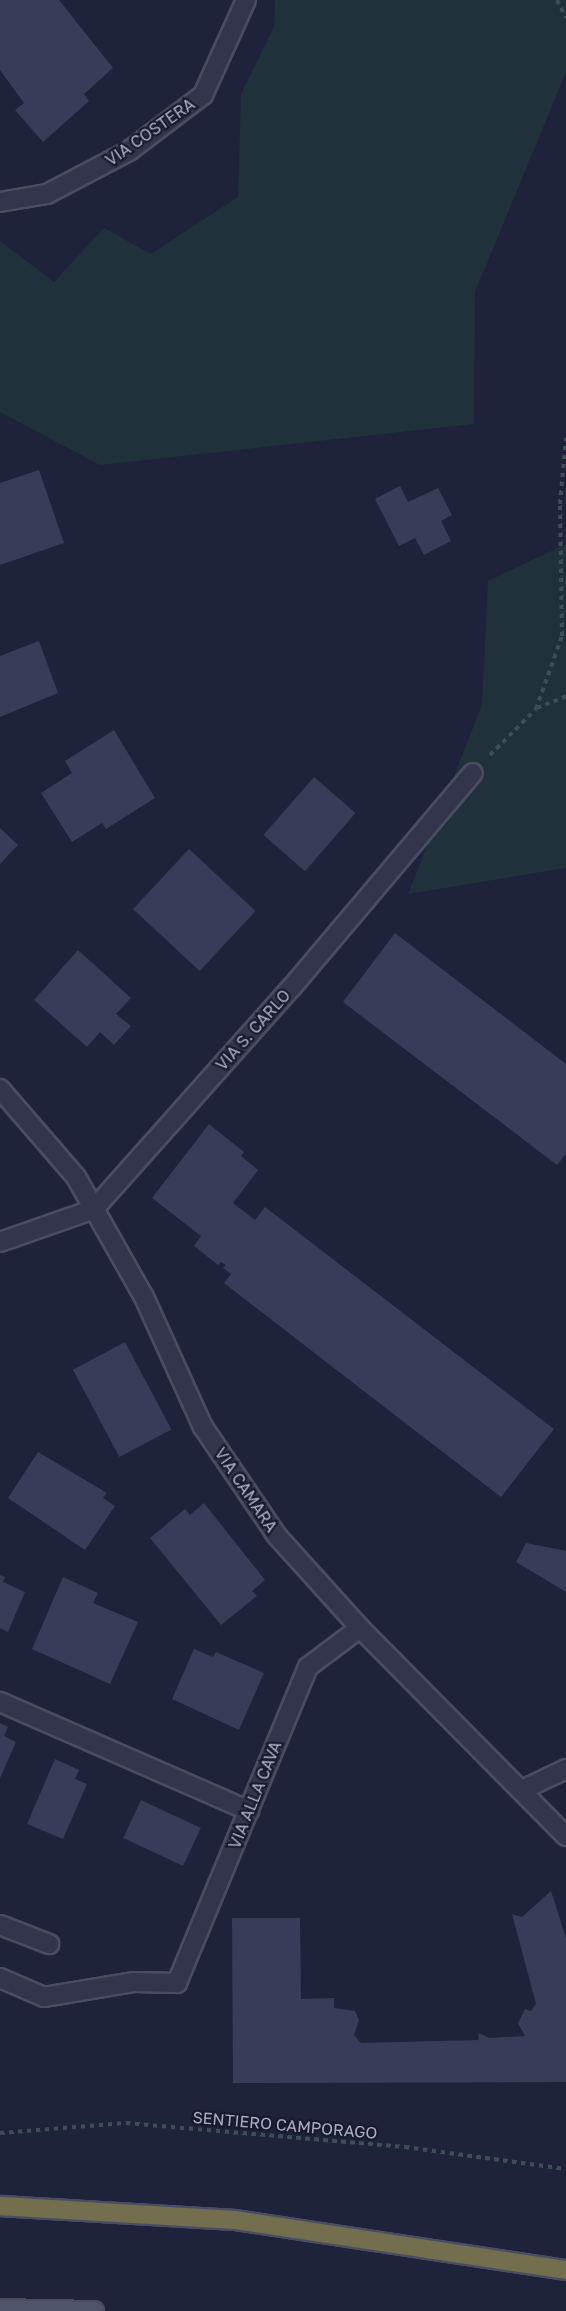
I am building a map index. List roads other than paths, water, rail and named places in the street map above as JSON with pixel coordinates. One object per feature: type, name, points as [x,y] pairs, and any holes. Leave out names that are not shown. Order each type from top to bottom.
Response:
[{"type":"highway","points":[[0,2206],[234,2220],[566,2270]]},
{"type":"main road","points":[[0,2309],[94,2311]]},
{"type":"street","name":"VIA COSTERA","points":[[0,202],[47,194],[129,150],[203,95],[246,0]]},
{"type":"street","name":"VIA S. CARLO","points":[[0,1242],[94,1209],[292,987],[473,773]]},
{"type":"street","name":"VIA CAMARA","points":[[0,1089],[76,1177],[144,1297],[203,1427],[277,1536],[360,1628],[524,1789],[566,1836]]},
{"type":"street","name":"VIA ALLA CAVA","points":[[0,1978],[44,1997],[135,1982],[177,1983],[308,1667],[360,1628]]},
{"type":"street","points":[[0,1702],[249,1810]]},
{"type":"street","points":[[524,1789],[566,1769]]},
{"type":"street","points":[[0,1925],[50,1944]]}]
